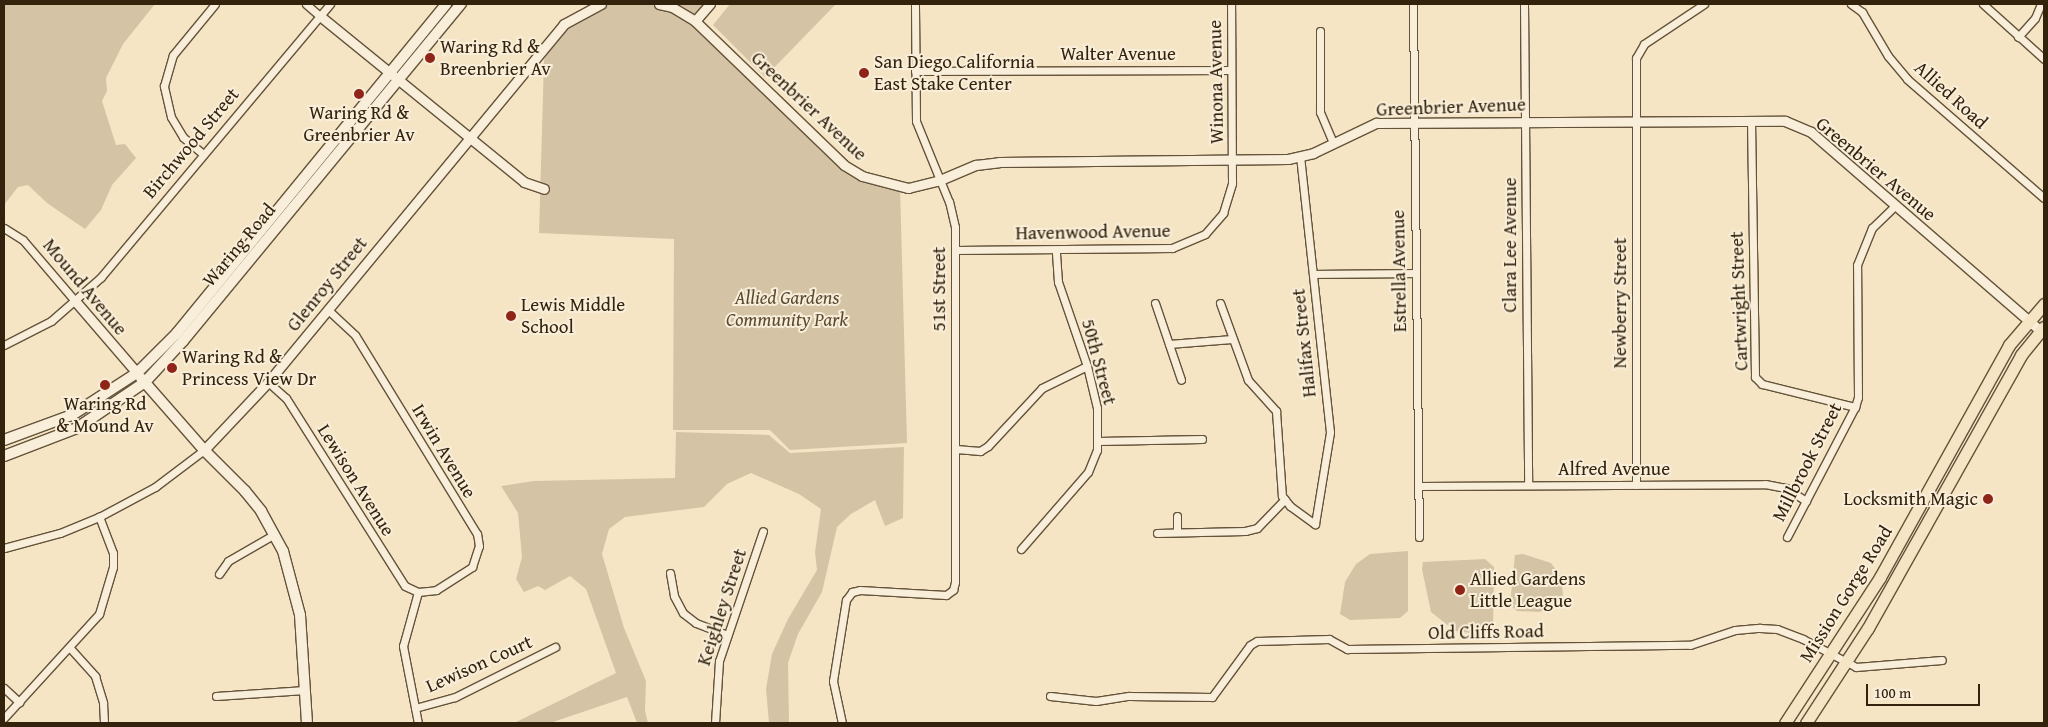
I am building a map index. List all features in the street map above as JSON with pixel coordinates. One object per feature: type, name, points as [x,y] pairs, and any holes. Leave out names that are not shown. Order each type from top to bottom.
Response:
[{"type":"main road","name":"Waring Road","points":[[4,440],[72,415],[137,373],[177,333],[446,4]]},
{"type":"main road","name":"Waring Road","points":[[4,456],[76,428],[145,382],[182,341],[461,4]]},
{"type":"main road","name":"Mission Gorge Road","points":[[1785,723],[1880,577],[2009,345],[2044,304]]},
{"type":"main road","name":"Mission Gorge Road","points":[[1806,723],[1868,628],[2016,364],[2041,331]]},
{"type":"main road","points":[[137,373],[204,450],[245,491],[275,534],[293,581],[300,615],[307,723]]},
{"type":"street","points":[[203,154],[184,137],[171,118],[164,86],[173,55],[215,4]]},
{"type":"street","points":[[306,4],[391,71],[524,182],[544,189]]},
{"type":"street","name":"Birchwood Street","points":[[4,345],[38,329],[76,302],[101,277],[330,4]]},
{"type":"street","name":"Glenroy Street","points":[[4,548],[53,535],[99,517],[155,487],[204,450],[268,382],[564,24],[601,4]]},
{"type":"street","points":[[659,4],[672,7],[695,21],[710,4]]},
{"type":"street","name":"51st Street","points":[[842,723],[833,681],[846,600],[852,592],[860,590],[946,595],[953,590],[956,582],[955,227],[940,180],[916,121],[915,4]]},
{"type":"street","name":"Winona Avenue","points":[[1231,4],[1233,160]]},
{"type":"street","name":"Estrella Avenue","points":[[1413,4],[1419,537]]},
{"type":"street","name":"Clara Lee Avenue","points":[[1524,4],[1528,485]]},
{"type":"street","points":[[1635,120],[1636,63],[1640,48],[1704,4]]},
{"type":"street","name":"Allied Road","points":[[1851,4],[1862,12],[1888,56],[1907,79],[2044,198]]},
{"type":"street","points":[[1983,4],[2044,59]]},
{"type":"street","points":[[2018,37],[2035,18],[2041,4]]},
{"type":"street","name":"Greenbrier Avenue","points":[[695,21],[844,165],[862,176],[908,188],[940,180],[964,169],[999,162],[1233,160],[1300,157],[1376,123],[1635,120],[1785,121],[1811,132],[2041,331]]},
{"type":"street","points":[[1320,31],[1320,112],[1333,143]]},
{"type":"street","name":"Walter Avenue","points":[[915,71],[1231,70]]},
{"type":"street","name":"Newberry Street","points":[[1635,120],[1636,485]]},
{"type":"street","name":"Cartwright Street","points":[[1751,120],[1755,377],[1762,384],[1854,407]]},
{"type":"street","name":"Halifax Street","points":[[1284,499],[1315,524],[1330,432],[1300,157]]},
{"type":"street","name":"Havenwood Avenue","points":[[956,250],[1172,248],[1190,243],[1212,228],[1223,213],[1231,191],[1233,160]]},
{"type":"street","name":"Millbrook Street","points":[[1786,537],[1858,397],[1857,265],[1872,228],[1896,205]]},
{"type":"street","name":"Mound Avenue","points":[[4,228],[23,240],[137,373]]},
{"type":"street","name":"50th Street","points":[[1021,549],[1091,468],[1098,441],[1097,408],[1087,366],[1058,282],[1056,250]]},
{"type":"street","points":[[1313,274],[1416,273]]},
{"type":"street","points":[[1155,303],[1182,380]]},
{"type":"street","points":[[1157,533],[1257,528],[1284,499],[1279,482],[1276,411],[1268,398],[1248,380],[1220,303]]},
{"type":"street","name":"Irwin Avenue","points":[[327,309],[355,335],[477,534],[479,546],[472,567],[436,590],[418,592]]},
{"type":"street","points":[[1169,344],[1232,339]]},
{"type":"street","points":[[956,449],[980,451],[988,446],[1042,388],[1087,366]]},
{"type":"street","name":"Lewison Avenue","points":[[268,382],[286,398],[398,578],[405,586],[418,592]]},
{"type":"street","points":[[1098,441],[1202,439]]},
{"type":"street","name":"Alfred Avenue","points":[[1418,486],[1765,484],[1786,488],[1806,501]]},
{"type":"street","points":[[1177,516],[1177,532]]},
{"type":"street","points":[[4,718],[70,648],[99,614],[113,567],[113,553],[99,517]]},
{"type":"street","name":"Keighley Street","points":[[715,723],[716,675],[727,635],[763,531]]},
{"type":"street","points":[[219,574],[228,561],[275,534]]},
{"type":"street","points":[[670,573],[674,596],[683,613],[696,624],[727,635]]},
{"type":"street","points":[[418,592],[403,646],[418,723]]},
{"type":"street","name":"Old Cliffs Road","points":[[1050,696],[1087,701],[1129,696],[1212,697],[1250,645],[1257,641],[1329,638],[1347,649],[1690,645],[1735,630],[1760,628],[1777,629],[1803,639],[1844,663],[1870,667],[1942,660]]},
{"type":"street","name":"Lewison Court","points":[[415,708],[455,697],[555,647]]},
{"type":"street","points":[[70,648],[95,676],[103,702],[104,723]]},
{"type":"street","points":[[4,688],[19,702]]},
{"type":"street","points":[[216,696],[305,690]]},
{"type":"green space","points":[[4,4],[155,4],[123,44],[106,78],[107,91],[102,101],[116,145],[125,144],[136,158],[112,185],[101,210],[85,229],[47,203],[28,185],[18,187],[4,205]]},
{"type":"green space","name":"Allied Gardens Community Park","points":[[596,4],[710,4],[695,21],[844,165],[900,186],[907,443],[790,450],[770,430],[673,430],[674,239],[539,233],[544,60],[559,30]]},
{"type":"green space","points":[[730,4],[836,4],[765,77],[713,25]]},
{"type":"green space","points":[[676,432],[769,435],[790,453],[904,447],[903,518],[885,526],[875,500],[851,514],[837,527],[822,592],[798,634],[788,663],[789,723],[769,723],[766,689],[772,654],[788,619],[817,570],[815,552],[821,509],[799,494],[751,473],[727,484],[704,507],[625,517],[609,529],[602,554],[624,628],[646,681],[645,711],[648,723],[637,723],[627,697],[550,723],[514,723],[616,673],[586,589],[570,576],[545,590],[538,586],[524,592],[516,579],[522,557],[518,513],[501,486],[534,481],[675,478]]},
{"type":"green space","points":[[1408,551],[1408,611],[1400,618],[1350,620],[1340,614],[1345,582],[1356,564],[1370,554]]},
{"type":"green space","points":[[1523,554],[1551,563],[1561,577],[1564,604],[1539,612],[1517,611],[1510,605],[1515,555]]},
{"type":"green space","name":"Allied Gardens Little League","points":[[1485,559],[1494,567],[1493,629],[1478,634],[1455,631],[1431,612],[1422,569],[1423,562]]},
{"type":"place","name":"Waring Rd & Breenbrier Av","points":[[430,58]]},
{"type":"place","name":"San Diego California East Stake Center","points":[[864,73]]},
{"type":"place","name":"Waring Rd & Greenbrier Av","points":[[359,94]]},
{"type":"place","name":"Lewis Middle School","points":[[511,316]]},
{"type":"place","name":"Waring Rd & Princess View Dr","points":[[172,368]]},
{"type":"place","name":"Waring Rd & Mound Av","points":[[105,385]]},
{"type":"place","name":"Locksmith Magic","points":[[1988,499]]},
{"type":"place","name":"Allied Gardens Little League","points":[[1460,590]]}]
